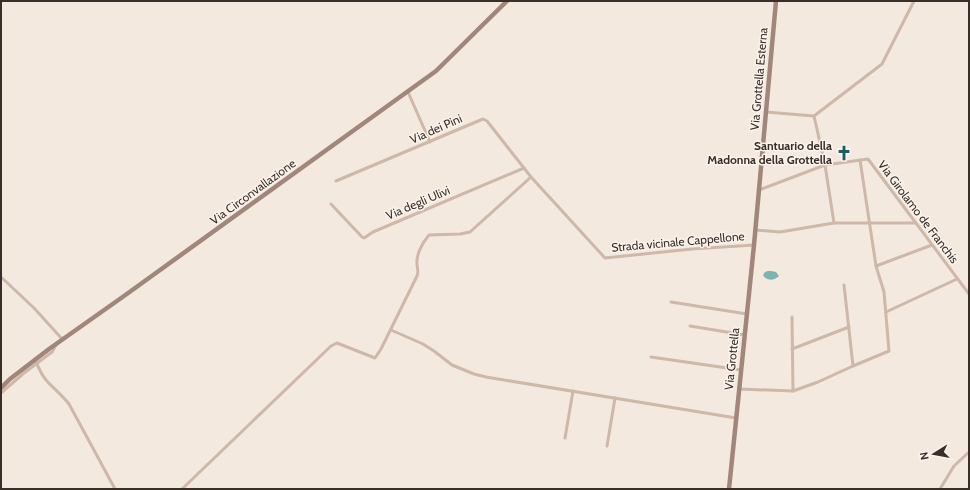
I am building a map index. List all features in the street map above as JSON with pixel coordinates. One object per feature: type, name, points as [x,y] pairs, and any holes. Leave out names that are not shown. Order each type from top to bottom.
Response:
[{"type":"main road","name":"Via Circonvallazione","points":[[1,388],[10,379],[36,361],[56,344],[436,71],[507,1]]},
{"type":"main road","name":"Via Grottella Esterna","points":[[755,230],[776,1]]},
{"type":"main road","name":"Via Grottella","points":[[729,489],[755,230]]},
{"type":"street","points":[[766,112],[814,116],[882,64],[914,1]]},
{"type":"street","points":[[408,92],[430,142]]},
{"type":"street","points":[[814,116],[825,165],[834,223]]},
{"type":"street","name":"Via dei Pini","points":[[336,181],[483,119],[487,121],[524,168]]},
{"type":"street","name":"Via Girolamo de Franchis","points":[[860,160],[868,159],[969,294]]},
{"type":"street","points":[[739,389],[793,391],[818,382],[889,351],[884,292],[876,266],[860,160],[825,165],[759,190]]},
{"type":"street","name":"Strada vicinale Cappellone","points":[[524,168],[605,258],[692,249],[754,245]]},
{"type":"street","name":"Via degli Ulivi","points":[[331,204],[364,238],[373,232],[524,168]]},
{"type":"street","points":[[182,489],[331,346],[337,343],[374,358],[381,349],[391,330],[417,276],[416,259],[426,238],[429,235],[460,234],[470,232],[531,177]]},
{"type":"street","points":[[755,230],[780,232],[834,223],[915,223]]},
{"type":"street","points":[[876,266],[932,245]]},
{"type":"street","points":[[1,277],[34,308],[63,340]]},
{"type":"street","points":[[886,312],[957,279]]},
{"type":"street","points":[[844,285],[853,366]]},
{"type":"street","points":[[671,302],[747,314]]},
{"type":"street","points":[[792,317],[793,391]]},
{"type":"street","points":[[690,326],[745,335]]},
{"type":"street","points":[[792,350],[849,327]]},
{"type":"street","points":[[391,330],[423,344],[452,365],[474,374],[573,392],[736,418]]},
{"type":"street","points":[[651,357],[741,370]]},
{"type":"street","points":[[1,393],[36,361],[45,378],[69,404],[115,489]]},
{"type":"street","points":[[565,438],[573,392]]},
{"type":"street","points":[[607,446],[615,398]]},
{"type":"street","points":[[940,489],[954,466],[969,452]]},
{"type":"water","points":[[768,271],[776,272],[779,276],[777,278],[768,279],[763,275]]},
{"type":"place","name":"Santuario della Madonna della Grottella","points":[[844,153]]}]
